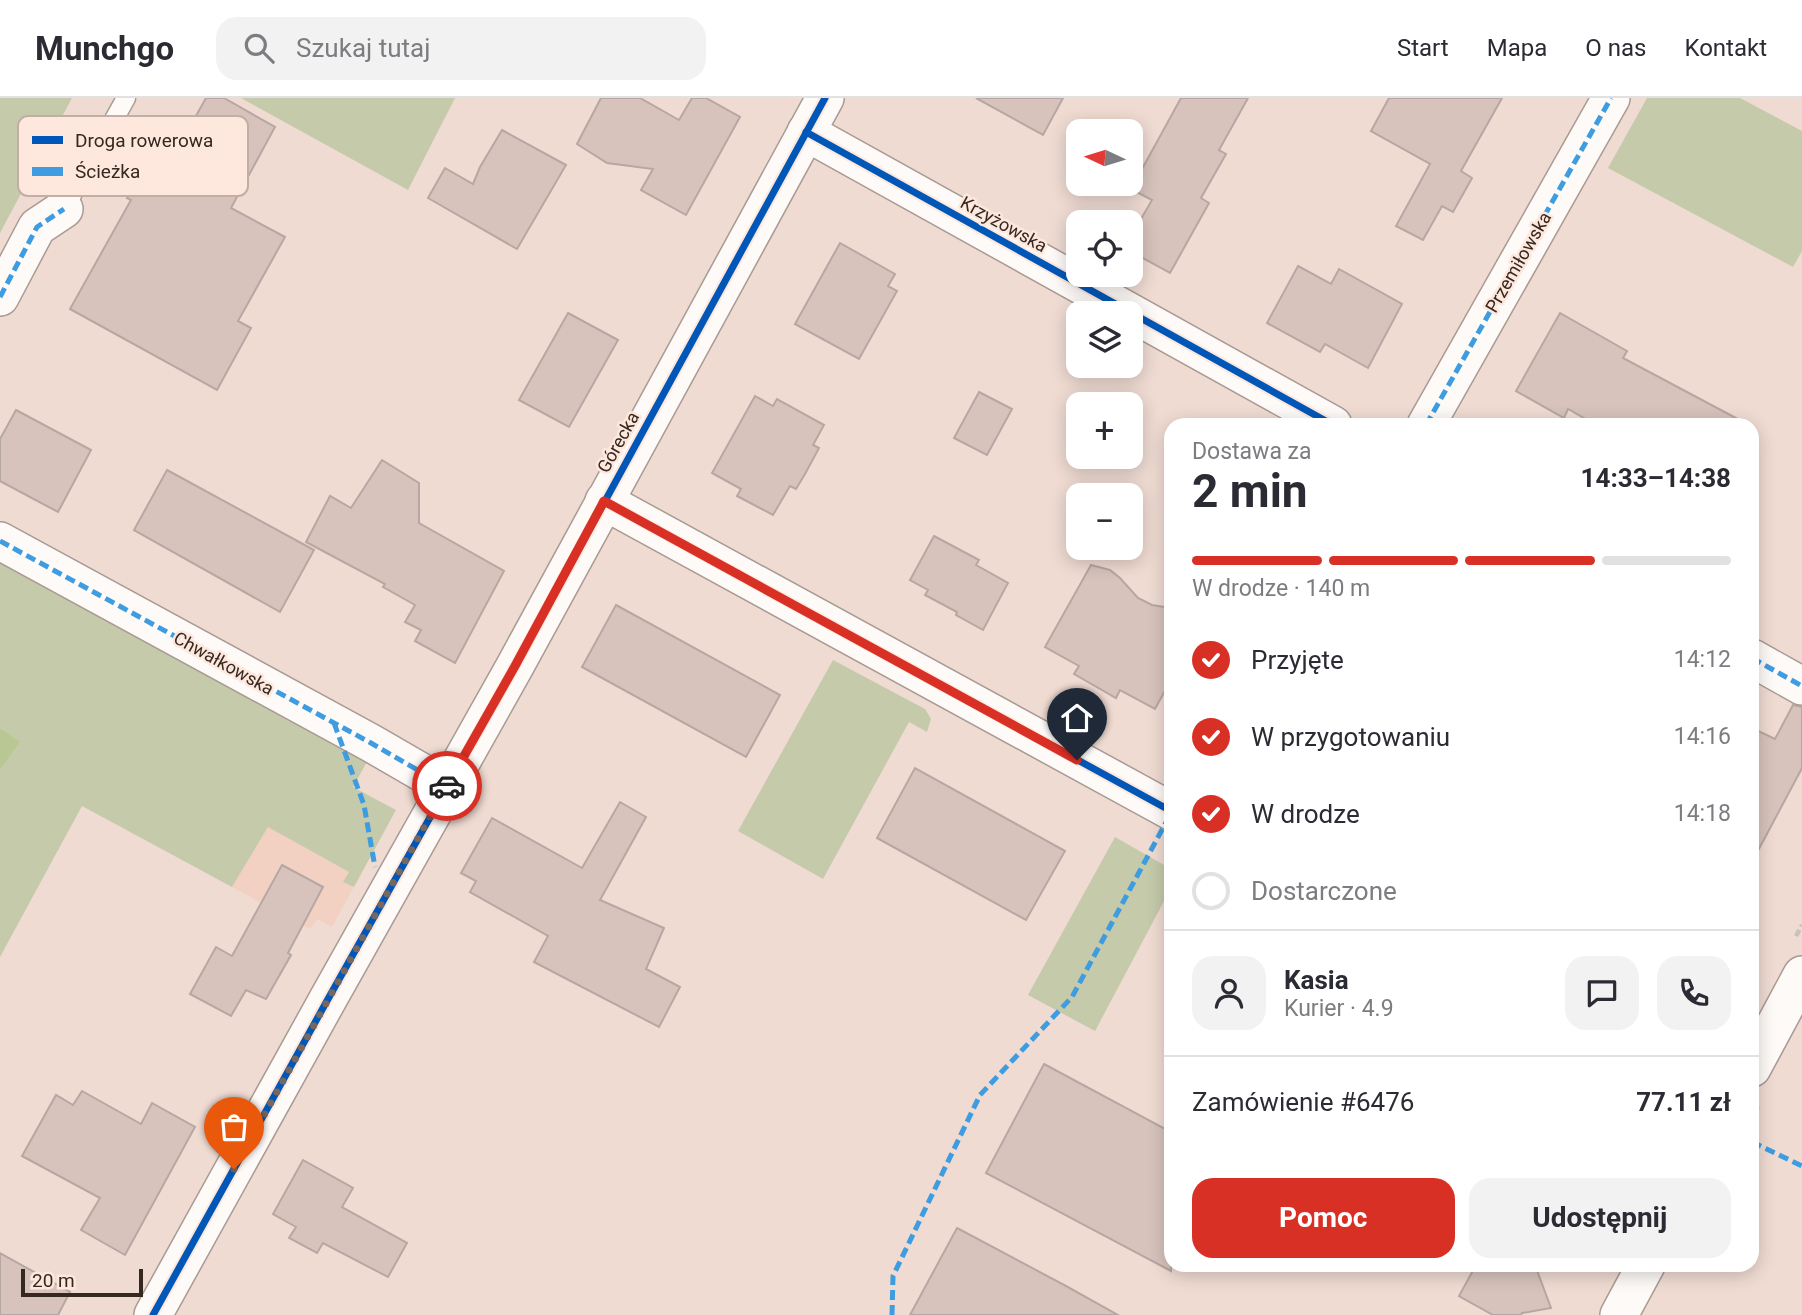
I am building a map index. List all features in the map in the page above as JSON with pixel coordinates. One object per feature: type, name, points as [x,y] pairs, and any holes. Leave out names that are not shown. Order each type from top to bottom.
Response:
[{"type":"street","name":"Górecka","points":[[153,1315],[515,666],[825,98]]},
{"type":"street","name":"Przemiłowska","points":[[1430,418],[1611,98]]},
{"type":"street","name":"Krzyżowska","points":[[806,132],[1320,418]]},
{"type":"street","points":[[0,297],[37,227],[64,209]]},
{"type":"street","points":[[604,501],[1164,807]]},
{"type":"street","name":"Chwałkowska","points":[[0,541],[447,787]]},
{"type":"street","points":[[1759,662],[1802,686]]},
{"type":"street","points":[[1759,1055],[1802,975]]},
{"type":"street","points":[[1619,1315],[1642,1272]]},
{"type":"lane","points":[[116,116],[126,98]]},
{"type":"lane","points":[[64,209],[71,196]]},
{"type":"shaded area","points":[[267,826],[349,872],[344,882],[354,887],[332,927],[318,919],[310,929],[232,887]]},
{"type":"green space","points":[[0,98],[72,98],[62,116],[18,116],[20,196],[0,233]]},
{"type":"green space","points":[[241,98],[455,98],[408,190]]},
{"type":"green space","points":[[1647,98],[1740,98],[1802,131],[1802,251],[1793,267],[1608,168]]},
{"type":"green space","points":[[0,558],[368,760],[353,787],[396,810],[354,887],[343,882],[349,872],[268,827],[232,887],[82,806],[0,957],[0,770],[19,742],[0,728]]},
{"type":"green space","points":[[833,660],[925,709],[931,719],[927,732],[909,722],[823,879],[738,831]]},
{"type":"green space","points":[[0,728],[20,742],[0,770]]},
{"type":"green space","points":[[1115,837],[1164,865],[1164,901],[1095,1031],[1028,995]]},
{"type":"building","points":[[206,98],[224,98],[275,127],[248,177],[248,116],[196,116]]},
{"type":"building","points":[[601,98],[640,98],[679,120],[692,98],[706,98],[740,117],[686,215],[641,190],[653,169],[607,163],[577,144]]},
{"type":"building","points":[[976,98],[1063,98],[1043,135]]},
{"type":"building","points":[[1181,98],[1248,98],[1219,150],[1226,154],[1201,198],[1209,203],[1170,273],[1143,258],[1143,216],[1152,200],[1143,195],[1143,167]]},
{"type":"building","points":[[1389,98],[1502,98],[1461,171],[1472,178],[1453,212],[1442,206],[1423,240],[1396,226],[1430,164],[1371,131]]},
{"type":"building","points":[[502,130],[566,165],[517,249],[428,198],[445,168],[473,184]]},
{"type":"building","points":[[238,196],[231,208],[285,237],[238,321],[251,328],[217,390],[70,309],[131,200],[127,198]]},
{"type":"building","points":[[840,243],[895,274],[888,286],[897,291],[859,359],[795,324]]},
{"type":"building","points":[[1298,266],[1331,284],[1339,269],[1402,304],[1368,368],[1325,344],[1320,352],[1267,323]]},
{"type":"building","points":[[568,313],[618,340],[569,427],[519,400]]},
{"type":"building","points":[[1560,313],[1627,351],[1623,358],[1736,418],[1584,418],[1568,409],[1564,418],[1516,391]]},
{"type":"building","points":[[979,392],[1012,409],[987,455],[954,438]]},
{"type":"building","points":[[755,396],[773,406],[777,399],[824,425],[813,445],[819,448],[805,474],[796,489],[790,486],[773,515],[737,496],[741,489],[712,473]]},
{"type":"building","points":[[16,410],[91,450],[58,512],[0,481],[0,439]]},
{"type":"building","points":[[382,460],[419,483],[419,523],[504,571],[455,663],[415,641],[421,630],[405,622],[415,605],[383,587],[385,584],[306,542],[330,496],[351,508]]},
{"type":"building","points":[[167,470],[314,550],[280,612],[134,530]]},
{"type":"building","points":[[934,536],[979,560],[976,565],[1008,583],[983,630],[925,595],[928,590],[910,580]]},
{"type":"building","points":[[1091,565],[1110,570],[1138,598],[1164,607],[1164,693],[1155,709],[1120,690],[1116,698],[1074,674],[1079,666],[1045,647]]},
{"type":"building","points":[[616,605],[780,695],[746,757],[582,667]]},
{"type":"building","points":[[1793,705],[1802,707],[1802,768],[1759,849],[1759,731],[1775,739]]},
{"type":"building","points":[[915,768],[1065,851],[1026,920],[877,838]]},
{"type":"building","points":[[620,802],[646,817],[600,900],[664,928],[646,969],[680,987],[659,1027],[534,962],[548,936],[470,892],[476,881],[461,873],[492,818],[582,868]]},
{"type":"building","points":[[282,865],[323,887],[288,953],[291,955],[266,999],[246,990],[231,1016],[190,994],[216,947],[232,956]]},
{"type":"building","points":[[1044,1064],[1164,1128],[1164,1267],[986,1173]]},
{"type":"building","points":[[82,1091],[141,1124],[152,1103],[195,1127],[125,1255],[81,1230],[100,1198],[22,1156],[56,1095],[73,1105]]},
{"type":"building","points":[[303,1160],[353,1188],[342,1207],[407,1243],[388,1277],[323,1243],[317,1253],[289,1238],[296,1227],[273,1214]]},
{"type":"building","points":[[957,1228],[1066,1286],[1118,1315],[910,1315]]},
{"type":"building","points":[[0,1253],[70,1292],[58,1315],[0,1315]]},
{"type":"building","points":[[1472,1272],[1538,1272],[1551,1308],[1521,1315],[1493,1315],[1459,1296]]},
{"type":"marked path","points":[[1430,418],[1611,98]]},
{"type":"marked path","points":[[0,297],[37,227],[64,209]]},
{"type":"marked path","points":[[0,541],[447,787]]},
{"type":"marked path","points":[[1759,662],[1802,686]]},
{"type":"marked path","points":[[334,723],[364,805],[375,867]]},
{"type":"marked path","points":[[892,1315],[893,1276],[980,1095],[1072,997],[1164,826]]},
{"type":"marked path","points":[[1759,1145],[1802,1166]]},
{"type":"cycle path","points":[[153,1315],[515,666],[825,98]]},
{"type":"cycle path","points":[[806,132],[1320,418]]},
{"type":"cycle path","points":[[604,501],[1164,807]]},
{"type":"way so far","points":[[234,1169],[447,786]]},
{"type":"route","points":[[447,786],[604,501],[1077,760]]}]
